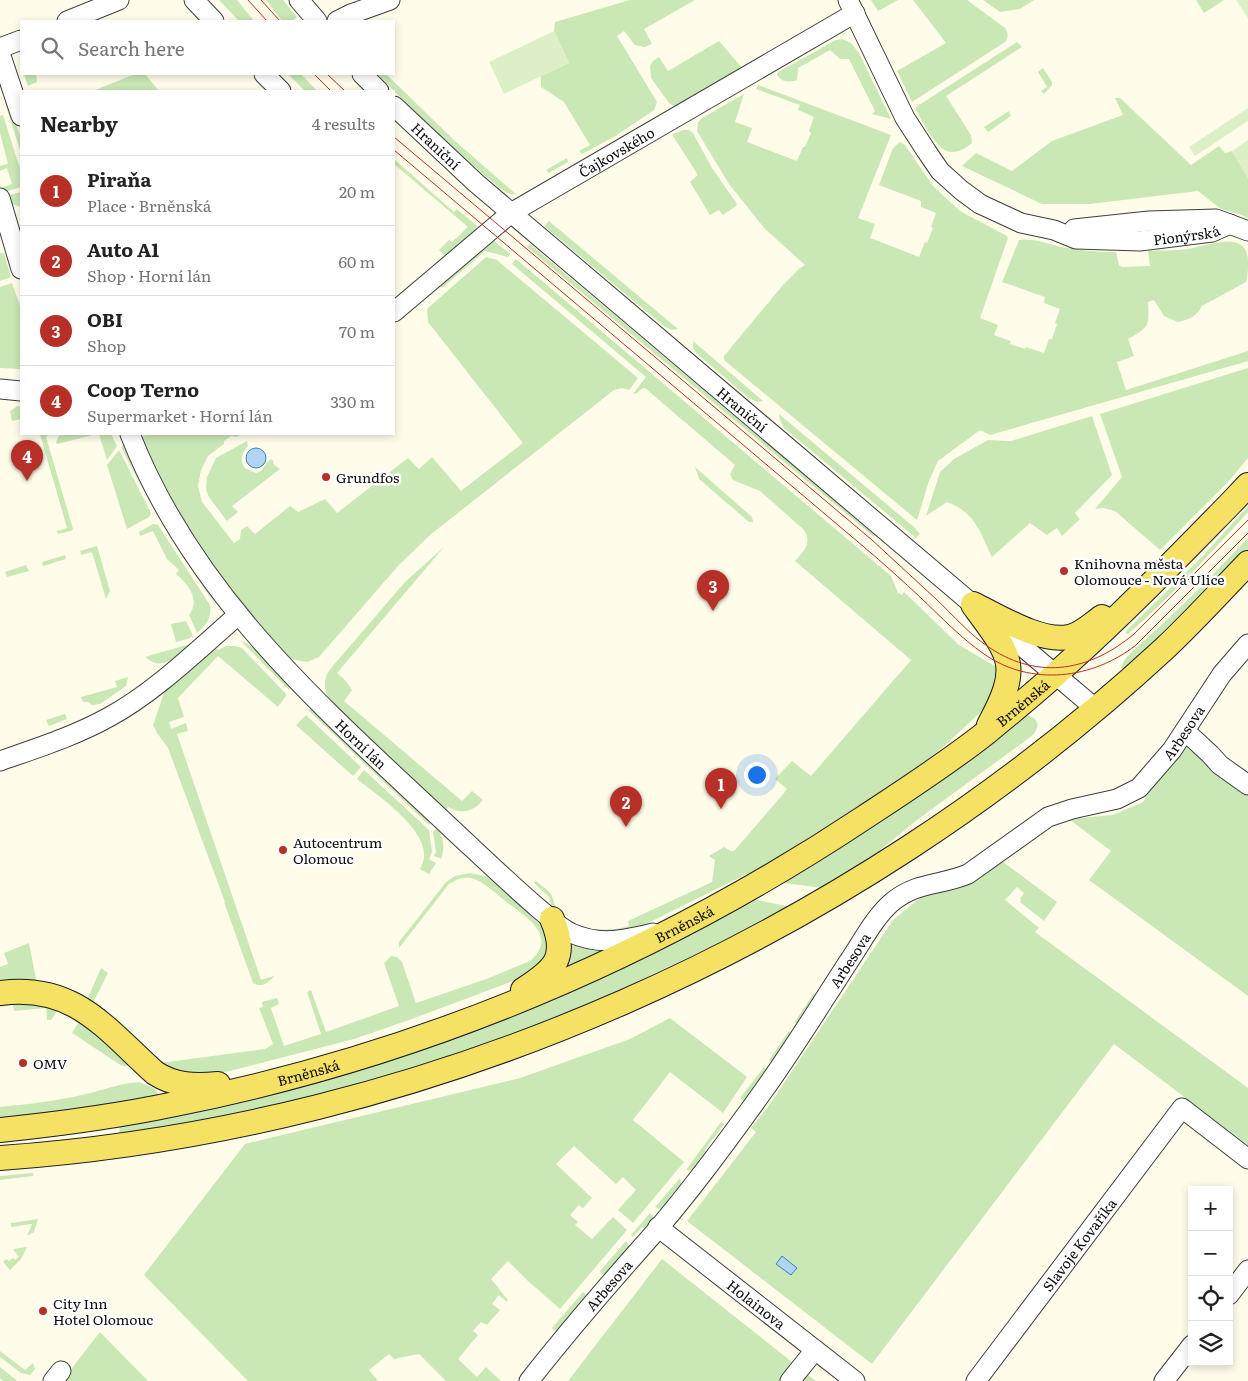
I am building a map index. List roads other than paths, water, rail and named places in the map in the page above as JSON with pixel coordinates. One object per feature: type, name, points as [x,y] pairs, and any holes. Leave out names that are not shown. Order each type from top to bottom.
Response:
[{"type":"main road","name":"Brněnská","points":[[0,1130],[156,1108],[282,1080],[408,1042],[482,1016],[598,967],[677,928],[774,875],[832,839],[929,774],[985,733],[1086,647],[1248,485]]},
{"type":"main road","points":[[0,1158],[68,1153],[212,1131],[287,1115],[409,1082],[495,1053],[574,1023],[705,964],[851,884],[913,845],[1006,781],[1096,709],[1165,648],[1248,563]]},
{"type":"main road","points":[[973,604],[1030,631],[1055,638],[1068,638],[1086,629],[1167,567]]},
{"type":"main road","points":[[973,604],[1002,645],[1010,668],[1007,687],[985,733]]},
{"type":"main road","points":[[482,1016],[539,979],[553,966],[558,955],[560,941],[552,920]]},
{"type":"main road","points":[[0,994],[32,992],[53,995],[67,1000],[90,1014],[155,1073],[178,1084],[203,1086],[282,1080]]},
{"type":"street","points":[[70,20],[120,0]]},
{"type":"street","points":[[194,0],[213,20]]},
{"type":"street","points":[[299,0],[316,20]]},
{"type":"street","points":[[339,20],[390,0]]},
{"type":"street","name":"Čajkovského","points":[[395,311],[511,213],[852,6]]},
{"type":"street","name":"Pionýrská","points":[[852,6],[905,118],[940,171],[961,190],[988,208],[1021,224],[1054,230],[1149,222],[1216,219],[1248,231]]},
{"type":"street","points":[[0,48],[20,40]]},
{"type":"street","points":[[0,53],[20,113]]},
{"type":"street","points":[[265,75],[280,90]]},
{"type":"street","points":[[363,75],[378,90]]},
{"type":"street","name":"Hraniční","points":[[395,107],[511,213],[1096,709]]},
{"type":"street","points":[[0,198],[14,218],[20,262]]},
{"type":"street","points":[[0,389],[20,391]]},
{"type":"street","name":"Horní lán","points":[[130,435],[172,521],[238,615],[304,688],[498,872],[552,920],[575,934],[594,940],[606,942],[677,928]]},
{"type":"street","points":[[0,761],[81,731],[124,708],[154,686],[238,615]]},
{"type":"street","name":"Arbesova","points":[[529,1381],[571,1327],[658,1227],[737,1128],[778,1071],[872,926],[889,905],[912,889],[968,874],[1048,817],[1072,809],[1111,801],[1132,792],[1149,777],[1172,750],[1218,679],[1248,644]]},
{"type":"street","points":[[1185,731],[1220,765],[1248,786]]},
{"type":"street","name":"Slavoje Kovaříka","points":[[976,1381],[1182,1108],[1248,1158]]},
{"type":"street","name":"Holainova","points":[[658,1227],[855,1381]]},
{"type":"street","points":[[1233,1290],[1248,1270]]},
{"type":"street","points":[[790,1381],[815,1350]]},
{"type":"street","points":[[1164,1381],[1188,1350]]},
{"type":"water","points":[[256,448],[263,451],[266,458],[263,465],[256,468],[249,465],[246,458],[249,451]]},
{"type":"water","points":[[782,1256],[797,1268],[791,1275],[776,1264]]},
{"type":"tram line","points":[[248,0],[266,20]]},
{"type":"tram line","points":[[261,0],[279,20]]},
{"type":"tram line","points":[[315,75],[330,90]]},
{"type":"tram line","points":[[328,75],[344,90]]},
{"type":"tram line","points":[[395,138],[872,540],[976,637],[990,648],[1009,658],[1028,665],[1046,668],[1065,667],[1083,663],[1118,646],[1134,634],[1248,520]]},
{"type":"tram line","points":[[395,151],[871,553],[967,641],[984,654],[1002,664],[1041,675],[1062,675],[1101,665],[1119,657],[1136,645],[1248,533]]},
{"type":"place","name":"Grundfos","points":[[326,477]]},
{"type":"place","name":"Coop Terno","points":[[27,481]]},
{"type":"place","name":"Knihovna města Olomouce - Nová Ulice","points":[[1064,571]]},
{"type":"place","name":"OBI","points":[[713,611]]},
{"type":"place","name":"Piraňa","points":[[721,809]]},
{"type":"place","name":"Auto A1","points":[[626,827]]},
{"type":"place","name":"Autocentrum Olomouc","points":[[283,850]]},
{"type":"place","name":"OMV","points":[[23,1063]]},
{"type":"place","name":"City Inn Hotel Olomouc","points":[[43,1311]]}]
